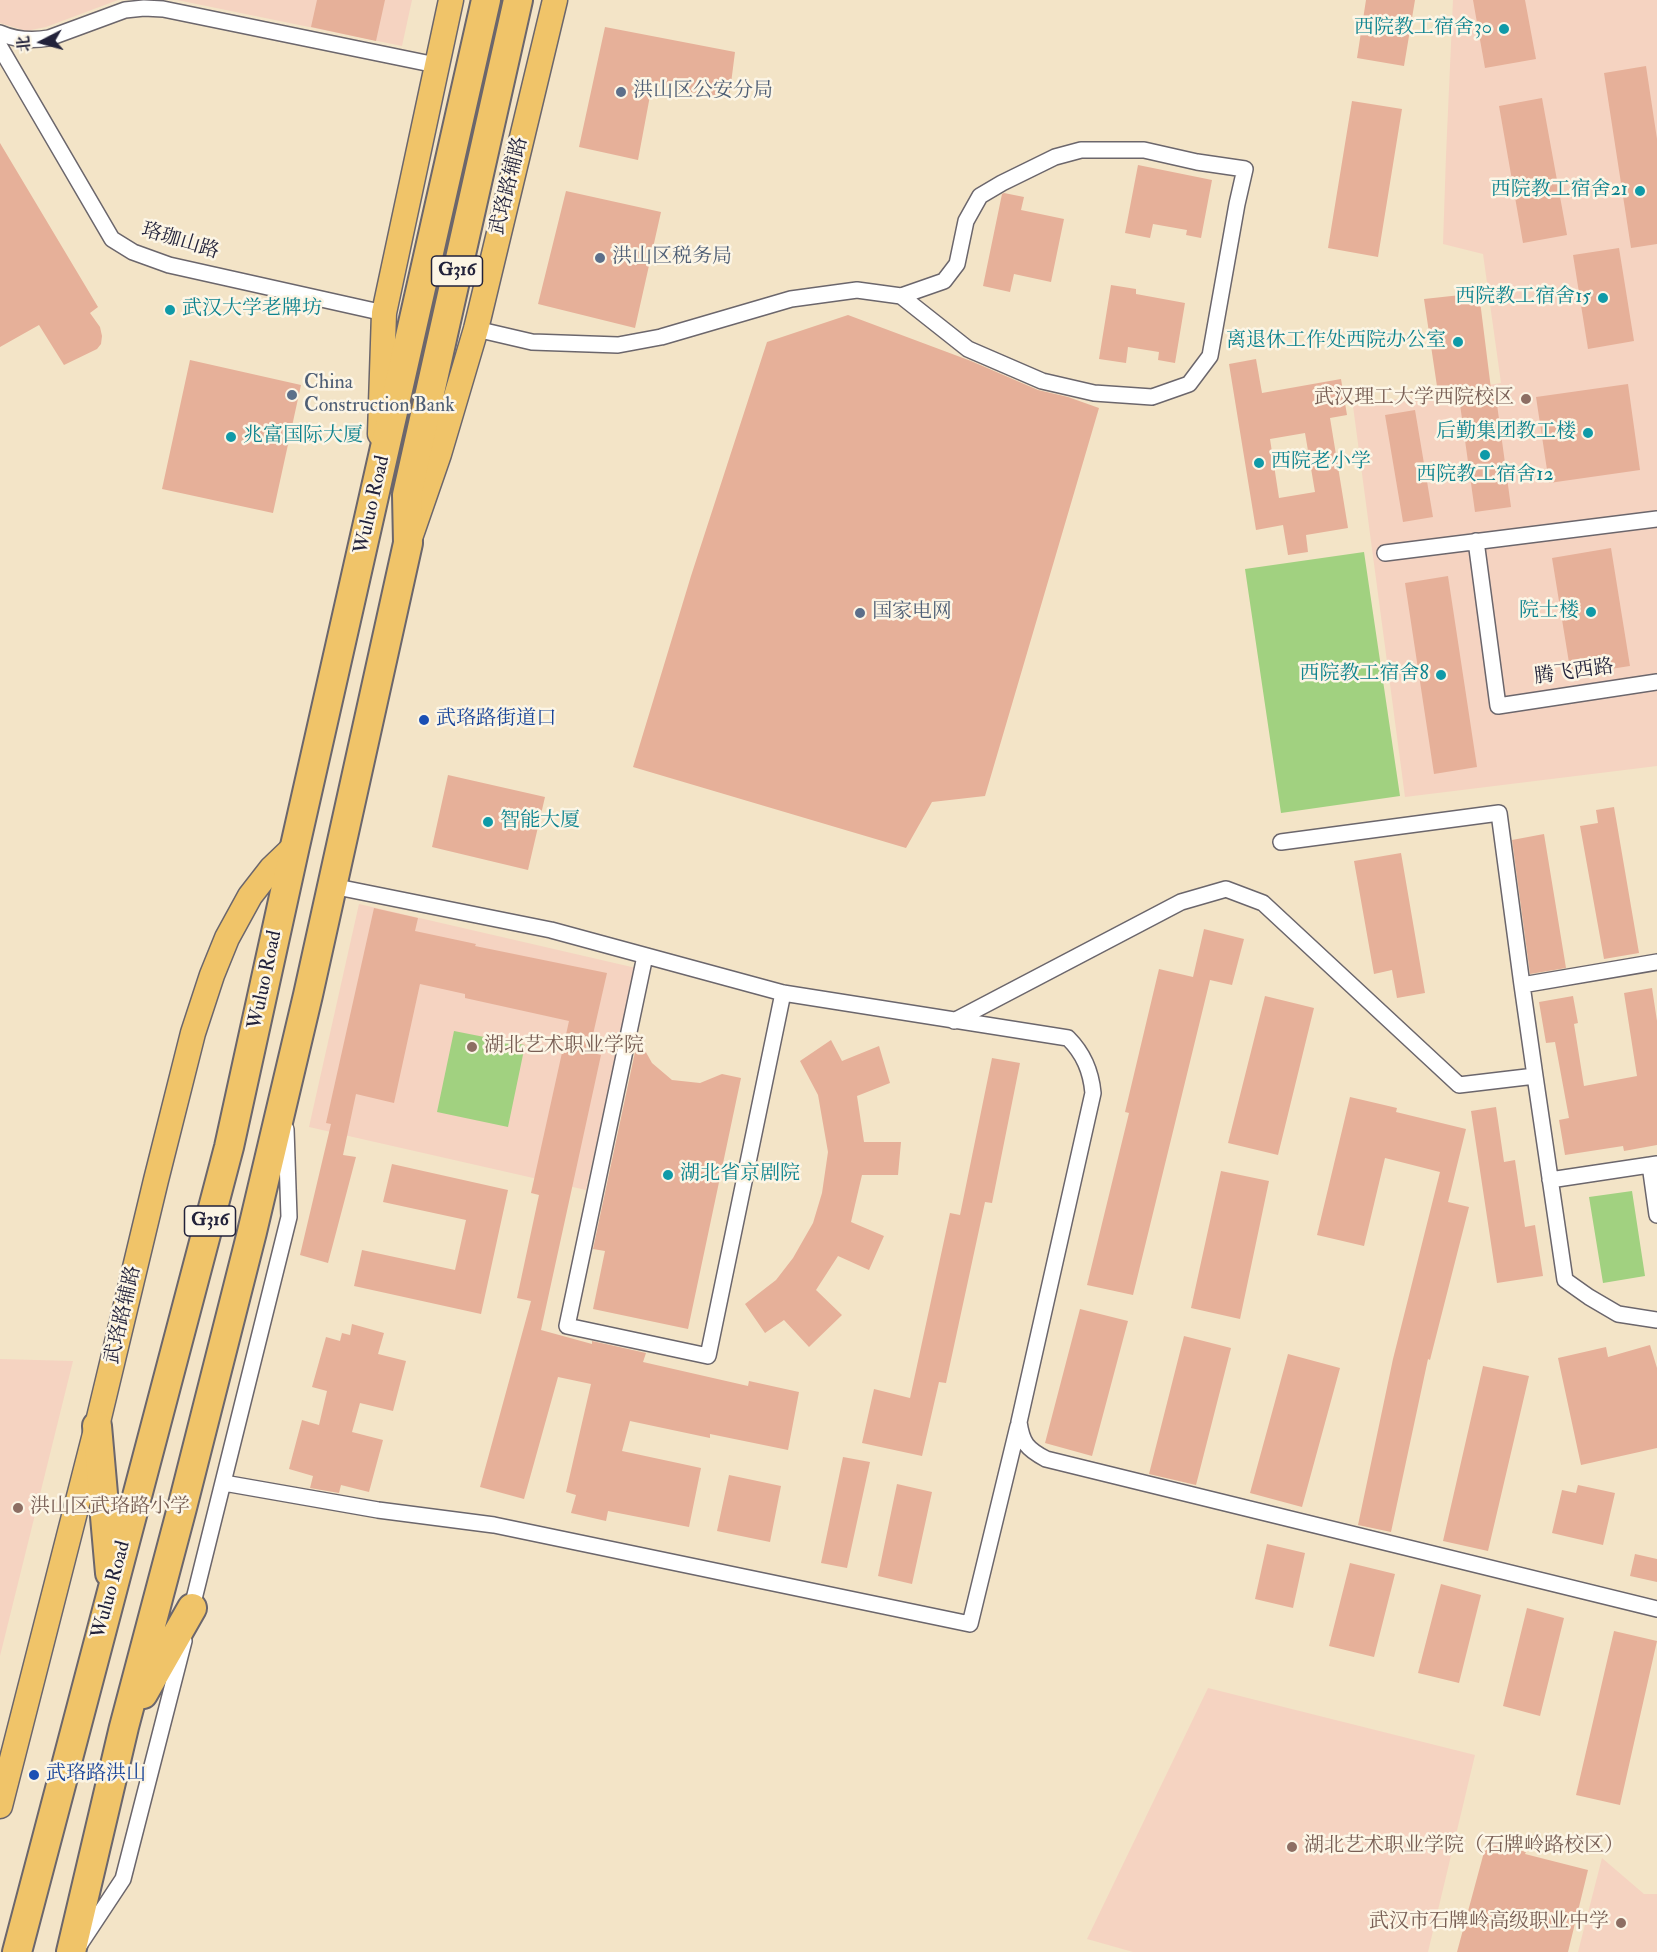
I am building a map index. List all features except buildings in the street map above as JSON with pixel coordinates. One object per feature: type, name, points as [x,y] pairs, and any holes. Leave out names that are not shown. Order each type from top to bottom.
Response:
[{"type":"highway","name":"Wuluo Road","points":[[17,1952],[229,1147],[486,0]]},
{"type":"highway","name":"Wuluo Road","points":[[73,1952],[124,1727],[188,1485],[285,1093],[408,543],[407,495],[518,0]]},
{"type":"highway","points":[[98,1426],[111,1593]]},
{"type":"highway","points":[[124,1727],[192,1608]]},
{"type":"main road","points":[[378,484],[384,313],[451,0]]},
{"type":"main road","name":"武珞路辅路","points":[[408,543],[439,454],[476,329],[555,0]]},
{"type":"main road","name":"武珞路辅路","points":[[0,1806],[98,1426],[193,1033],[227,938],[249,896],[271,869],[295,846]]},
{"type":"street","points":[[0,33],[14,38],[36,40],[49,38],[125,10],[163,9],[436,65]]},
{"type":"street","name":"珞珈山路","points":[[0,47],[112,239],[133,252],[169,265],[384,313]]},
{"type":"street","points":[[476,329],[532,342],[618,345],[672,334],[791,299],[857,290],[901,296],[944,281],[957,264],[966,221],[980,196],[1055,157],[1082,150],[1144,150],[1197,162],[1245,169],[1236,204],[1209,356],[1189,384],[1152,397],[1094,393],[1042,381],[968,349],[901,296]]},
{"type":"street","points":[[1385,553],[1657,519]]},
{"type":"street","name":"腾飞西路","points":[[1476,541],[1498,706],[1657,682]]},
{"type":"street","points":[[1281,842],[1499,813],[1565,1280],[1618,1314],[1657,1320]]},
{"type":"street","points":[[224,1483],[378,1510],[494,1526],[970,1624],[1019,1422],[1093,1093],[1092,1077],[1081,1054],[1068,1038],[783,993],[551,930],[332,886]]},
{"type":"street","points":[[954,1021],[1181,902],[1227,889],[1263,903],[1459,1085],[1535,1076]]},
{"type":"street","points":[[645,956],[567,1326],[708,1356],[783,993]]},
{"type":"street","points":[[1522,986],[1657,962]]},
{"type":"street","points":[[73,1952],[123,1879],[224,1483],[289,1217],[285,1093]]},
{"type":"street","points":[[1550,1180],[1653,1165],[1657,1215]]},
{"type":"street","points":[[1019,1422],[1022,1437],[1031,1452],[1046,1459],[1657,1609]]},
{"type":"shaded area","points":[[0,0],[118,0],[46,27],[26,31],[0,23]]},
{"type":"shaded area","points":[[177,0],[412,0],[402,46]]},
{"type":"shaded area","name":"武汉理工大学西院校区","points":[[1453,0],[1657,0],[1657,766],[1405,797],[1353,406],[1501,383],[1483,254],[1443,244]]},
{"type":"shaded area","name":"湖北艺术职业学院","points":[[359,904],[636,968],[586,1190],[309,1127]]},
{"type":"shaded area","name":"洪山区武珞路小学","points":[[0,1359],[73,1361],[0,1656]]},
{"type":"shaded area","name":"湖北艺术职业学院（石牌岭路校区）","points":[[1208,1688],[1475,1755],[1428,1952],[1133,1952],[1087,1939]]},
{"type":"shaded area","name":"武汉市石牌岭高级职业中学","points":[[1602,1858],[1644,1894],[1657,1894],[1657,1952],[1578,1952]]},
{"type":"green space","points":[[1364,552],[1400,796],[1281,813],[1245,569]]},
{"type":"green space","points":[[454,1031],[525,1045],[508,1127],[437,1112]]},
{"type":"green space","points":[[1632,1191],[1645,1276],[1603,1283],[1589,1197]]},
{"type":"place","name":"西院教工宿舍30","points":[[1504,29]]},
{"type":"place","name":"洪山区公安分局","points":[[621,92]]},
{"type":"place","name":"西院教工宿舍21","points":[[1640,191]]},
{"type":"place","name":"洪山区税务局","points":[[600,258]]},
{"type":"place","name":"西院教工宿舍15","points":[[1603,298]]},
{"type":"place","name":"武汉大学老牌坊","points":[[170,310]]},
{"type":"place","name":"离退休工作处西院办公室","points":[[1458,342]]},
{"type":"place","name":"China Construction Bank","points":[[292,395]]},
{"type":"place","name":"武汉理工大学西院校区","points":[[1526,399]]},
{"type":"place","name":"后勤集团教工楼","points":[[1588,433]]},
{"type":"place","name":"兆富国际大厦","points":[[231,437]]},
{"type":"place","name":"西院教工宿舍12","points":[[1485,455]]},
{"type":"place","name":"西院老小学","points":[[1259,463]]},
{"type":"place","name":"院士楼","points":[[1591,612]]},
{"type":"place","name":"国家电网","points":[[860,613]]},
{"type":"place","name":"西院教工宿舍8","points":[[1441,675]]},
{"type":"place","name":"武珞路街道口","points":[[424,720]]},
{"type":"place","name":"智能大厦","points":[[488,822]]},
{"type":"place","name":"湖北艺术职业学院","points":[[472,1047]]},
{"type":"place","name":"湖北省京剧院","points":[[668,1175]]},
{"type":"place","name":"洪山区武珞路小学","points":[[18,1508]]},
{"type":"place","name":"武珞路洪山","points":[[34,1775]]},
{"type":"place","name":"湖北艺术职业学院（石牌岭路校区）","points":[[1292,1847]]},
{"type":"place","name":"武汉市石牌岭高级职业中学","points":[[1621,1923]]}]
